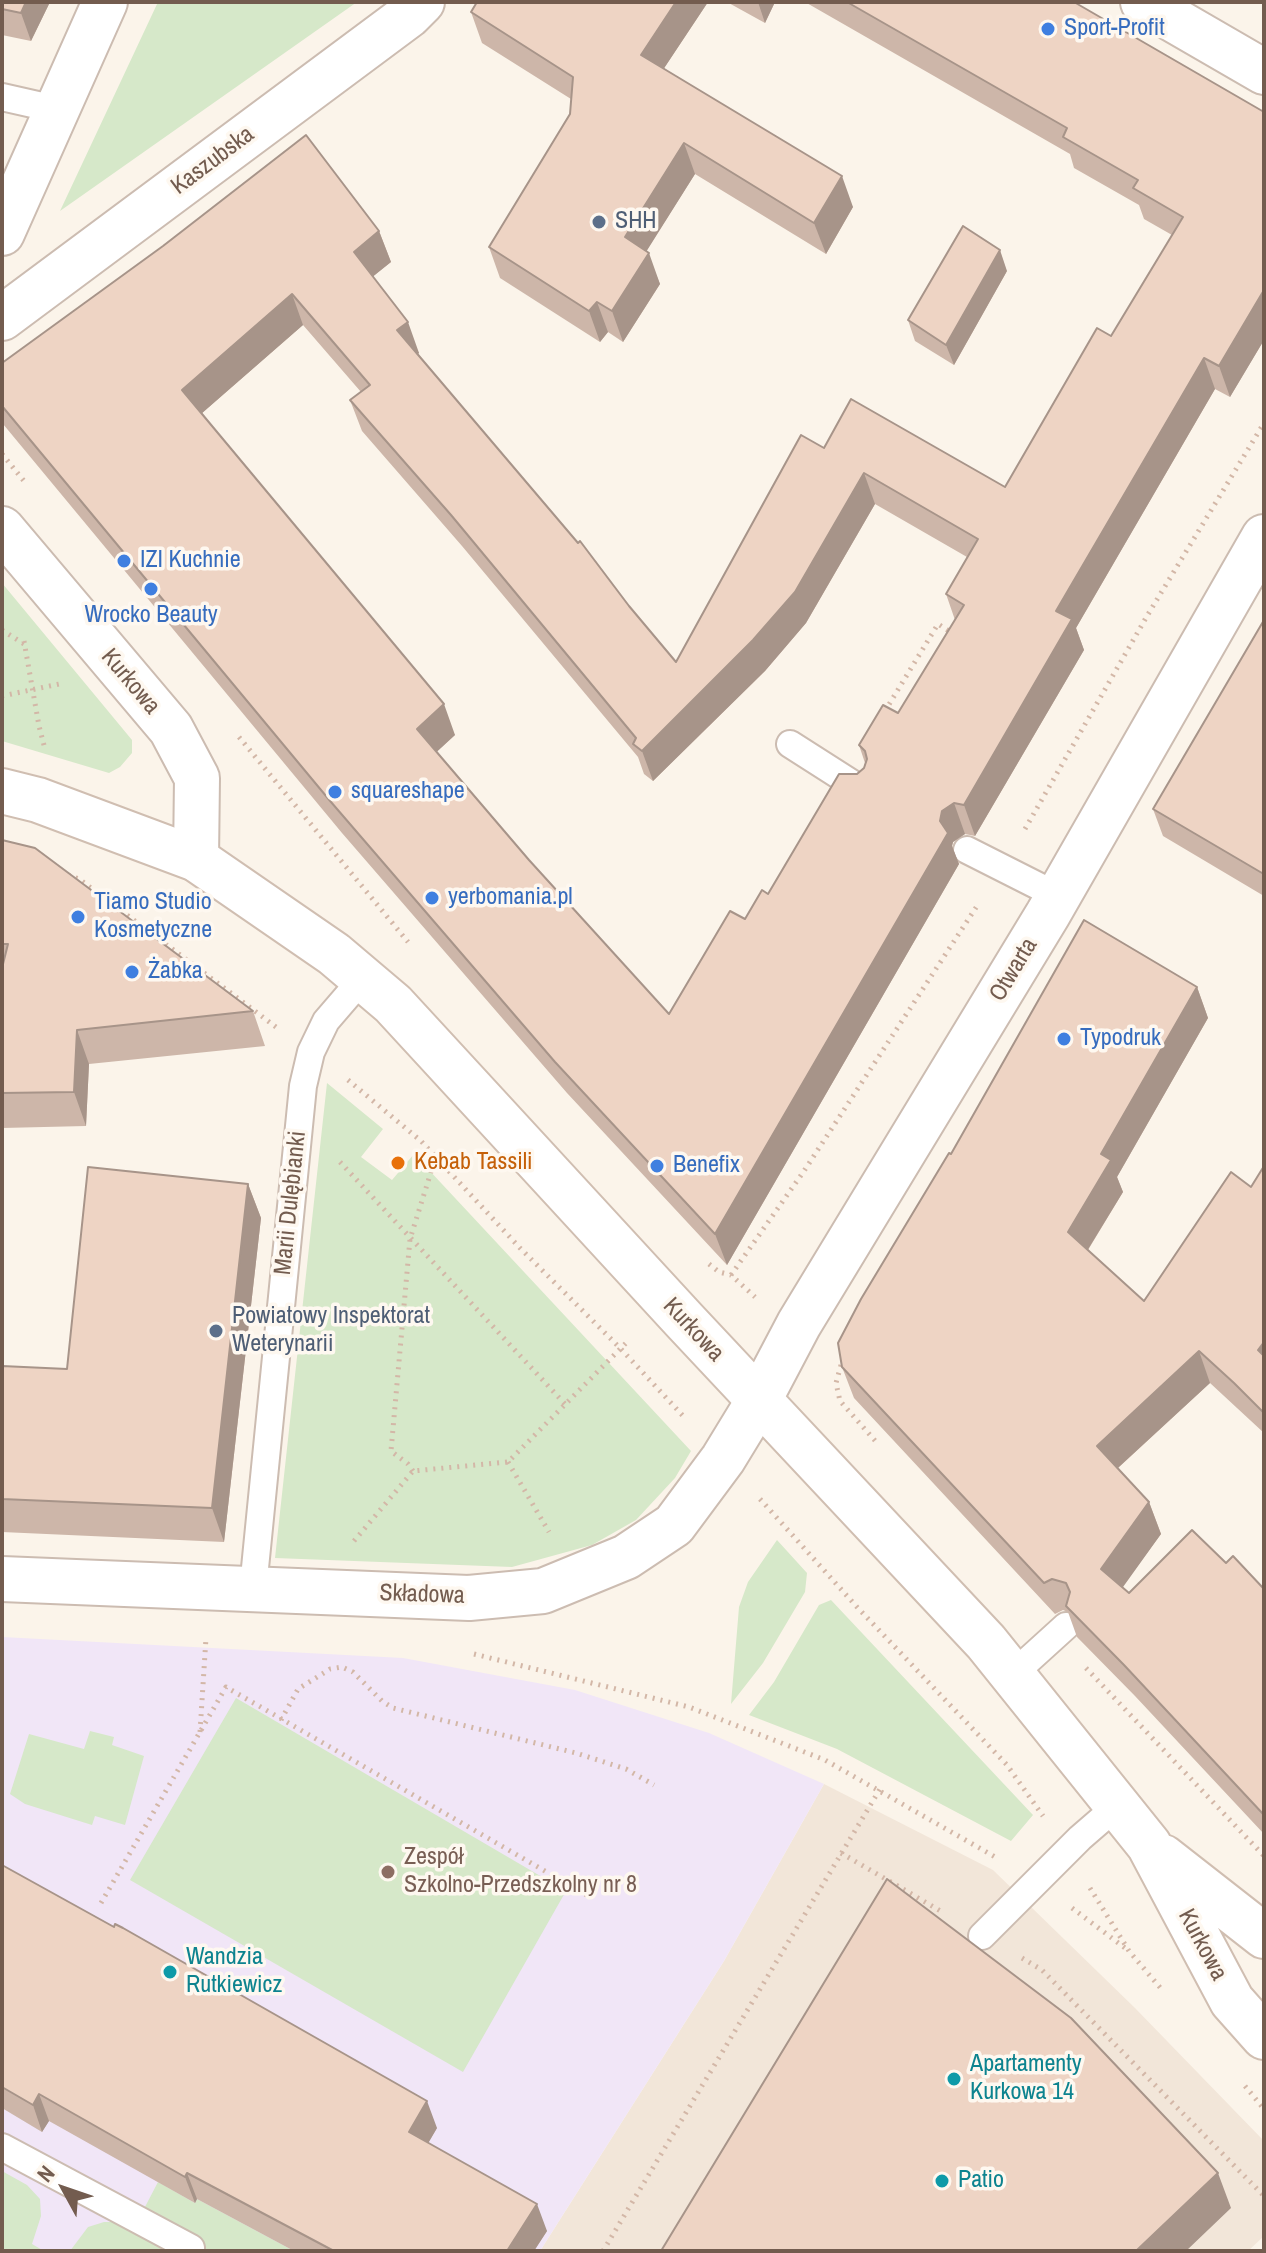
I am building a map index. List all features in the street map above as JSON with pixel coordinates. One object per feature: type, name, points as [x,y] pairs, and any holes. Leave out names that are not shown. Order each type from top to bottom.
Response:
[{"type":"street","points":[[2,233],[105,2]]},
{"type":"street","name":"Kaszubska","points":[[2,318],[422,2]]},
{"type":"street","points":[[1143,2],[1264,72]]},
{"type":"street","name":"Kurkowa","points":[[2,529],[171,729],[197,778],[196,859]]},
{"type":"street","name":"Otwarta","points":[[759,1400],[799,1324],[1146,747],[1264,537]]},
{"type":"street","name":"Kurkowa","points":[[2,791],[38,800],[196,859],[334,954],[393,1004],[986,1642],[1149,1845],[1232,2001],[1264,2037]]},
{"type":"street","name":"Składowa","points":[[2,1579],[469,1598],[543,1591],[626,1557],[674,1525],[723,1459],[759,1400]]},
{"type":"street","name":"Kurkowa","points":[[1149,1845],[1264,1936]]},
{"type":"lane","points":[[2,97],[55,109]]},
{"type":"lane","points":[[790,744],[862,790]]},
{"type":"lane","points":[[967,850],[1058,896]]},
{"type":"lane","name":"Marii Dulębianki","points":[[253,1588],[303,1086],[311,1052],[326,1021],[363,978]]},
{"type":"lane","points":[[1012,1675],[1066,1626]]},
{"type":"lane","points":[[982,1936],[1117,1806]]},
{"type":"lane","points":[[2,2147],[191,2248]]},
{"type":"path","points":[[883,714],[938,624],[963,640]]},
{"type":"path","points":[[2,630],[25,644]]},
{"type":"path","points":[[23,634],[48,759]]},
{"type":"path","points":[[2,696],[75,681]]},
{"type":"path","points":[[238,736],[411,947]]},
{"type":"path","points":[[64,874],[79,879],[277,1028]]},
{"type":"path","points":[[331,1152],[565,1404]]},
{"type":"path","points":[[413,1471],[391,1451],[410,1239],[431,1172],[440,1161]]},
{"type":"path","points":[[312,1591],[413,1471],[508,1462],[620,1348]]},
{"type":"path","points":[[836,1383],[840,1401],[885,1453]]},
{"type":"path","points":[[508,1462],[562,1554],[572,1579]]},
{"type":"path","points":[[200,1733],[206,1635],[220,1636]]},
{"type":"path","points":[[472,1654],[487,1655],[689,1707],[825,1760],[1036,1881],[1129,1951]]},
{"type":"path","points":[[281,1720],[298,1689],[330,1669],[342,1667],[353,1672],[393,1708],[576,1753],[626,1769],[654,1785]]},
{"type":"path","points":[[101,1903],[226,1687],[590,1897]]},
{"type":"path","points":[[603,2251],[880,1789]]},
{"type":"path","points":[[841,1853],[1042,1970],[1264,2196]]},
{"type":"shaded area","name":"Zespół Szkolno-Przedszkolny nr 8","points":[[2,1637],[403,1658],[575,1690],[709,1733],[824,1784],[724,1961],[540,2251],[2,2251]]},
{"type":"shaded area","points":[[824,1784],[993,1870],[1135,2008],[1264,2141],[1264,2236],[1248,2251],[540,2251],[724,1961]]},
{"type":"green space","points":[[158,2],[357,2],[60,211]]},
{"type":"green space","points":[[2,583],[132,740],[132,753],[120,767],[109,773],[2,741]]},
{"type":"green space","points":[[327,1083],[383,1129],[361,1157],[392,1180],[414,1154],[691,1451],[675,1478],[636,1520],[592,1545],[512,1567],[275,1558]]},
{"type":"green space","points":[[777,1540],[807,1573],[805,1592],[763,1663],[731,1704],[739,1607],[748,1582]]},
{"type":"green space","points":[[831,1600],[1033,1815],[1011,1841],[837,1749],[749,1715],[774,1682],[819,1605]]},
{"type":"green space","points":[[236,1698],[566,1891],[463,2072],[130,1880]]},
{"type":"green space","points":[[90,1731],[114,1737],[112,1745],[144,1756],[125,1825],[95,1816],[92,1825],[25,1804],[10,1794],[29,1734],[84,1749]]},
{"type":"green space","points":[[2,2171],[27,2185],[40,2199],[41,2216],[32,2244],[44,2251],[2,2251]]},
{"type":"green space","points":[[158,2182],[195,2203],[197,2199],[294,2251],[70,2251],[88,2227],[119,2222],[134,2228]]},
{"type":"building","points":[[2,2],[26,2],[21,13],[2,9]]},
{"type":"building","points":[[477,2],[676,2],[641,55],[842,176],[814,223],[684,143],[625,237],[649,253],[612,311],[597,302],[589,311],[489,247],[570,114],[573,77],[471,12]]},
{"type":"building","points":[[847,2],[1074,2],[1264,112],[1264,290],[1219,366],[1204,358],[1056,611],[1072,619],[964,805],[954,803],[942,811],[940,821],[948,833],[715,1234],[555,1062],[331,802],[2,406],[2,363],[163,246],[306,135],[379,231],[354,252],[408,322],[397,330],[578,543],[580,541],[676,662],[801,435],[824,448],[851,399],[1005,487],[1097,328],[1111,336],[1183,217],[1133,188],[1138,180],[1063,137],[1067,128]],"holes":[[[292,294],[370,385],[350,400],[451,515],[636,738],[633,744],[642,751],[753,640],[795,592],[864,473],[978,539],[946,594],[964,605],[898,713],[883,705],[859,745],[867,759],[864,768],[857,774],[839,774],[768,894],[762,890],[745,919],[730,911],[669,1014],[529,860],[417,729],[444,704],[182,390]]]},
{"type":"building","points":[[963,226],[1000,250],[946,345],[908,320]]},
{"type":"building","points":[[1264,620],[1264,872],[1262,873],[1153,809]]},
{"type":"building","points":[[2,840],[35,848],[253,1011],[77,1030],[74,1092],[2,1093],[2,968],[8,944],[2,944]]},
{"type":"building","points":[[1084,920],[1197,987],[1101,1154],[1111,1160],[1068,1232],[1144,1301],[1231,1172],[1251,1187],[1264,1166],[1264,1342],[1258,1350],[1264,1356],[1264,1413],[1199,1351],[1097,1446],[1149,1502],[1101,1569],[1129,1593],[1192,1530],[1226,1563],[1233,1556],[1264,1589],[1264,1815],[1066,1606],[1070,1592],[1066,1583],[1052,1579],[1044,1583],[842,1367],[838,1343],[861,1299],[951,1154]]},
{"type":"building","points":[[88,1167],[248,1184],[212,1508],[2,1499],[2,1366],[67,1369]]},
{"type":"building","points":[[2,1865],[114,1927],[115,1924],[123,1928],[427,2101],[409,2132],[537,2204],[507,2251],[334,2251],[187,2173],[185,2177],[39,2094],[33,2105],[2,2087]]},
{"type":"building","name":"Apartamenty Kurkowa 14","points":[[887,1879],[1071,2018],[1218,2173],[1136,2251],[661,2251]]},
{"type":"place","name":"Sport-Profit","points":[[1048,29]]},
{"type":"place","name":"SHH","points":[[599,222]]},
{"type":"place","name":"IZI Kuchnie","points":[[124,561]]},
{"type":"place","name":"Wrocko Beauty","points":[[151,589]]},
{"type":"place","name":"squareshape","points":[[335,792]]},
{"type":"place","name":"yerbomania.pl","points":[[432,898]]},
{"type":"place","name":"Tiamo Studio Kosmetyczne","points":[[78,917]]},
{"type":"place","name":"Żabka","points":[[132,972]]},
{"type":"place","name":"Typodruk","points":[[1064,1039]]},
{"type":"place","name":"Kebab Tassili","points":[[398,1163]]},
{"type":"place","name":"Benefix","points":[[657,1166]]},
{"type":"place","name":"Powiatowy Inspektorat Weterynarii","points":[[216,1331]]},
{"type":"place","name":"Zespół Szkolno-Przedszkolny nr 8","points":[[388,1872]]},
{"type":"place","name":"Wandzia Rutkiewicz","points":[[170,1972]]},
{"type":"place","name":"Apartamenty Kurkowa 14","points":[[954,2079]]},
{"type":"place","name":"Patio","points":[[942,2181]]}]
